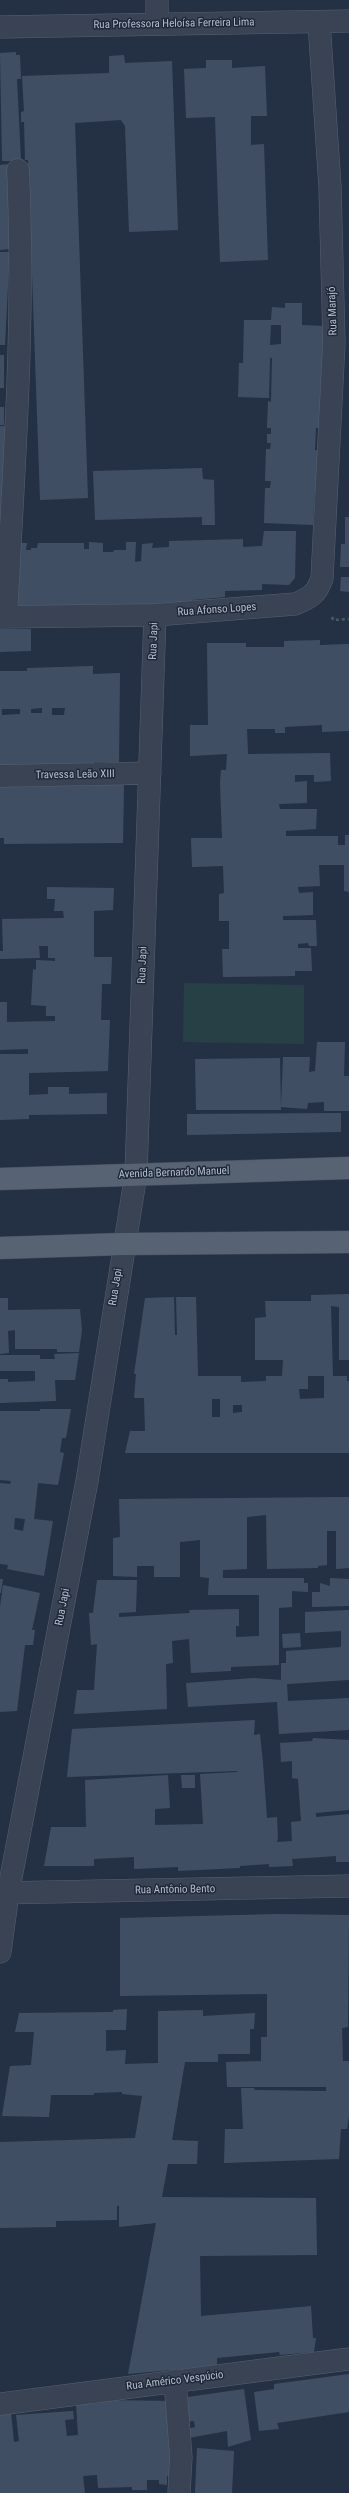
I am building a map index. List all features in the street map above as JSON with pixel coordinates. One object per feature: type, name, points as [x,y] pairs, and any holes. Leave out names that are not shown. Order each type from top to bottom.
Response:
[{"type":"main road","name":"Avenida Bernardo Manuel","points":[[0,1179],[349,1168]]},
{"type":"main road","points":[[0,1248],[123,1244],[349,1242]]},
{"type":"street","points":[[157,0],[157,24]]},
{"type":"street","name":"Rua Professora Heloísa Ferreira Lima","points":[[0,27],[349,21]]},
{"type":"street","name":"Rua Marajó","points":[[312,596],[319,590],[322,578],[334,343],[330,187],[318,22]]},
{"type":"street","points":[[3,617],[16,420],[20,220],[18,170]]},
{"type":"street","name":"Rua Afonso Lopes","points":[[3,617],[155,614],[295,604],[312,596]]},
{"type":"street","name":"Rua Japi","points":[[0,1952],[4,1893],[88,1475],[123,1244],[136,1174],[155,614]]},
{"type":"street","name":"Travessa Leão XIII","points":[[0,776],[150,773]]},
{"type":"street","name":"Rua Antônio Bento","points":[[4,1893],[349,1886]]},
{"type":"street","name":"Rua Américo Vespúcio","points":[[0,2404],[349,2359]]},
{"type":"street","points":[[175,2381],[181,2457],[179,2493]]},
{"type":"green space","points":[[184,983],[304,985],[304,1044],[183,1042]]},
{"type":"building","points":[[16,52],[16,55],[20,55],[21,79],[17,79],[21,161],[2,161],[0,53]]},
{"type":"building","points":[[124,55],[125,63],[172,61],[178,230],[129,232],[125,126],[121,120],[75,123],[88,498],[40,500],[28,160],[25,160],[24,122],[21,122],[21,112],[24,111],[22,76],[109,73],[109,56]]},
{"type":"building","points":[[206,60],[232,60],[232,68],[265,66],[267,116],[251,116],[251,145],[264,144],[268,260],[220,262],[215,117],[186,118],[184,69],[206,68]]},
{"type":"building","points":[[9,164],[17,248],[0,250],[0,165]]},
{"type":"building","points":[[0,252],[13,252],[9,267],[5,345],[0,345]]},
{"type":"building","points":[[285,303],[302,303],[302,325],[324,326],[320,403],[323,403],[322,428],[316,428],[315,450],[322,451],[317,489],[315,488],[313,525],[264,523],[265,488],[270,488],[271,481],[265,481],[266,449],[270,449],[271,443],[267,443],[267,434],[271,434],[271,428],[267,428],[268,401],[271,402],[272,358],[270,358],[269,398],[238,397],[239,363],[243,363],[244,320],[271,320],[272,307],[285,308]],"holes":[[[271,325],[281,325],[281,344],[270,345]]]},
{"type":"building","points":[[0,355],[4,355],[4,388],[0,388]]},
{"type":"building","points":[[0,407],[4,407],[4,425],[0,425]]},
{"type":"building","points":[[0,426],[13,427],[0,587]]},
{"type":"building","points":[[202,468],[203,479],[214,480],[215,525],[202,525],[202,517],[95,520],[93,471]]},
{"type":"building","points":[[345,517],[349,517],[349,567],[340,567],[341,544],[345,544]]},
{"type":"building","points":[[264,531],[296,531],[295,578],[289,585],[262,584],[262,590],[225,591],[225,597],[192,600],[192,606],[15,608],[18,543],[27,543],[26,550],[31,550],[31,548],[37,548],[38,543],[84,543],[84,549],[89,549],[89,542],[103,543],[103,552],[113,552],[114,550],[126,550],[126,542],[136,542],[135,562],[141,561],[142,544],[153,543],[152,548],[169,547],[169,541],[243,539],[243,547],[262,546]]},
{"type":"building","points":[[341,577],[349,577],[349,592],[340,591]]},
{"type":"building","points":[[0,629],[31,629],[31,651],[0,652]]},
{"type":"building","points":[[320,640],[320,645],[349,644],[349,731],[322,732],[322,725],[285,727],[285,733],[275,733],[275,729],[247,729],[248,754],[330,753],[331,781],[314,782],[314,775],[295,775],[295,782],[307,781],[307,803],[279,804],[280,809],[317,809],[316,829],[286,831],[286,836],[338,836],[338,845],[345,845],[345,835],[349,835],[349,892],[344,891],[344,865],[319,865],[320,886],[298,887],[299,893],[313,892],[313,915],[283,916],[283,920],[316,920],[317,946],[309,946],[308,943],[298,944],[298,948],[311,948],[312,971],[295,971],[295,976],[223,977],[222,949],[229,949],[229,921],[219,921],[219,894],[224,893],[223,866],[192,867],[191,838],[222,838],[220,783],[221,770],[226,770],[227,754],[190,756],[190,725],[208,725],[207,643],[246,643],[246,647],[284,647],[284,641]]},
{"type":"building","points":[[93,666],[93,674],[120,673],[119,762],[94,762],[94,767],[0,768],[0,671],[27,671],[27,668]],"holes":[[[42,708],[42,713],[31,713],[31,709]],[[52,708],[65,708],[64,715],[52,715]],[[2,709],[20,709],[20,714],[2,715]]]},
{"type":"building","points":[[0,784],[124,785],[123,843],[4,844],[4,838],[0,838]]},
{"type":"building","points":[[47,887],[114,888],[113,910],[94,911],[94,957],[112,957],[111,984],[102,984],[101,1020],[110,1020],[108,1071],[29,1073],[29,1095],[48,1094],[48,1087],[69,1087],[69,1094],[107,1093],[107,1114],[29,1115],[29,1119],[0,1120],[0,1054],[28,1054],[28,1049],[0,1050],[0,1002],[7,1002],[7,1022],[55,1021],[55,1016],[46,1016],[46,1006],[31,1005],[33,969],[36,970],[36,960],[55,961],[55,958],[48,958],[48,946],[39,946],[40,958],[0,959],[0,951],[3,951],[2,919],[64,918],[63,911],[54,911],[55,899],[47,899]]},
{"type":"building","points":[[317,1042],[345,1042],[344,1076],[349,1076],[349,1111],[324,1111],[324,1102],[308,1103],[307,1109],[281,1107],[283,1057],[310,1057],[309,1072],[315,1071]]},
{"type":"building","points":[[280,1058],[281,1110],[196,1110],[195,1059]]},
{"type":"building","points":[[341,1113],[341,1132],[187,1135],[187,1114]]},
{"type":"building","points":[[349,1294],[349,1360],[339,1360],[339,1307],[331,1306],[333,1376],[347,1376],[347,1381],[349,1381],[349,1453],[125,1453],[130,1431],[145,1431],[144,1398],[134,1398],[136,1374],[134,1374],[145,1298],[174,1297],[175,1335],[177,1335],[176,1297],[196,1297],[198,1376],[241,1376],[241,1382],[266,1381],[266,1376],[282,1376],[283,1360],[255,1360],[255,1318],[266,1317],[265,1301],[311,1301],[311,1295]],"holes":[[[308,1376],[324,1376],[324,1398],[300,1399],[299,1389],[308,1389]],[[212,1399],[220,1399],[220,1417],[212,1417]],[[233,1405],[242,1405],[242,1412],[233,1413]]]},
{"type":"building","points":[[0,1298],[8,1298],[8,1310],[80,1309],[82,1330],[79,1352],[57,1352],[57,1349],[15,1349],[15,1330],[8,1331],[9,1353],[0,1354]]},
{"type":"building","points":[[79,1353],[75,1380],[55,1380],[56,1401],[0,1403],[0,1379],[8,1379],[8,1382],[35,1381],[35,1371],[0,1371],[0,1355],[40,1355],[40,1359],[55,1359],[54,1354]]},
{"type":"building","points":[[40,1409],[71,1409],[66,1438],[62,1438],[60,1452],[64,1453],[58,1485],[38,1483],[34,1519],[53,1521],[44,1576],[7,1569],[8,1565],[0,1564],[0,1483],[10,1484],[11,1481],[0,1480],[0,1411],[40,1411]],"holes":[[[15,1518],[25,1519],[23,1531],[14,1529]]]},
{"type":"building","points":[[349,1497],[349,1568],[336,1569],[336,1531],[327,1531],[327,1565],[318,1566],[318,1568],[267,1569],[266,1515],[247,1517],[247,1569],[223,1570],[223,1578],[304,1578],[304,1583],[308,1583],[308,1592],[292,1591],[292,1607],[279,1608],[279,1665],[231,1667],[231,1671],[191,1673],[189,1639],[172,1641],[173,1663],[166,1664],[167,1709],[74,1714],[77,1690],[94,1690],[97,1644],[91,1645],[89,1613],[93,1613],[97,1580],[137,1580],[136,1612],[119,1613],[119,1617],[190,1613],[189,1610],[239,1609],[239,1626],[236,1626],[236,1637],[259,1636],[259,1595],[208,1595],[209,1578],[200,1577],[200,1540],[180,1542],[180,1577],[154,1577],[154,1566],[137,1566],[137,1577],[113,1576],[113,1538],[120,1537],[119,1499]]},
{"type":"building","points":[[330,1578],[349,1579],[349,1606],[312,1607],[312,1592],[320,1592],[320,1583],[330,1586]]},
{"type":"building","points":[[0,1579],[3,1579],[1,1593],[0,1593]]},
{"type":"building","points":[[3,1585],[40,1593],[32,1630],[35,1630],[33,1645],[25,1645],[17,1711],[0,1712],[0,1607]]},
{"type":"building","points":[[349,1610],[349,1680],[287,1684],[288,1701],[349,1698],[349,1730],[279,1734],[277,1702],[188,1707],[186,1683],[254,1678],[281,1680],[281,1663],[286,1663],[286,1651],[341,1647],[341,1631],[305,1633],[305,1612]]},
{"type":"building","points":[[300,1633],[301,1647],[283,1648],[282,1634]]},
{"type":"building","points":[[255,1720],[254,1735],[260,1734],[267,1818],[277,1817],[277,1842],[292,1841],[291,1822],[301,1821],[298,1779],[292,1778],[292,1761],[281,1762],[280,1743],[312,1741],[313,1738],[349,1740],[349,1810],[316,1813],[316,1817],[349,1814],[349,1862],[336,1862],[336,1856],[292,1859],[293,1866],[269,1867],[269,1864],[240,1866],[240,1868],[178,1871],[178,1867],[134,1869],[134,1857],[94,1859],[94,1866],[44,1866],[51,1827],[86,1827],[85,1780],[168,1775],[170,1808],[155,1809],[155,1825],[203,1824],[200,1774],[237,1772],[67,1777],[72,1729]]},
{"type":"building","points":[[181,1775],[195,1775],[195,1788],[182,1788]]},
{"type":"building","points":[[277,1914],[349,1915],[348,2027],[342,2028],[343,2061],[349,2061],[349,2116],[347,2129],[341,2129],[339,2159],[224,2163],[225,2129],[243,2129],[241,2088],[254,2088],[255,2090],[326,2091],[326,2087],[227,2087],[226,2062],[261,2061],[261,2037],[267,2037],[267,1994],[120,1996],[120,1918]]},
{"type":"building","points":[[127,2009],[126,2030],[106,2030],[106,2051],[126,2050],[125,2064],[158,2063],[158,2011],[203,2010],[203,2016],[255,2013],[254,2029],[250,2029],[250,2054],[218,2054],[218,2062],[185,2062],[172,2140],[198,2141],[197,2164],[168,2164],[162,2197],[316,2198],[317,2255],[200,2256],[201,2316],[311,2306],[313,2338],[316,2338],[314,2352],[280,2355],[279,2352],[217,2358],[217,2366],[128,2374],[156,2223],[119,2227],[119,2206],[117,2206],[117,2220],[56,2221],[56,2227],[0,2228],[0,2142],[135,2138],[142,2096],[122,2094],[122,2092],[94,2093],[94,2095],[51,2095],[49,2117],[2,2116],[10,2066],[31,2065],[34,2032],[15,2032],[19,2013],[113,2012],[113,2010]]},
{"type":"building","points":[[349,2374],[349,2412],[277,2423],[279,2429],[259,2431],[254,2392],[274,2389],[274,2384]]},
{"type":"building","points":[[244,2389],[251,2440],[228,2447],[227,2431],[183,2439],[183,2430],[195,2427],[194,2421],[183,2422],[181,2398]]},
{"type":"building","points":[[101,2400],[172,2401],[175,2476],[167,2476],[167,2485],[159,2484],[159,2480],[147,2480],[147,2490],[132,2490],[132,2487],[98,2488],[97,2475],[83,2476],[85,2493],[0,2493],[0,2414],[11,2412],[14,2442],[19,2441],[16,2415],[73,2411],[74,2419],[65,2420],[67,2436],[78,2435],[76,2404],[101,2403]]},
{"type":"building","points":[[197,2448],[234,2451],[232,2493],[195,2493]]}]
